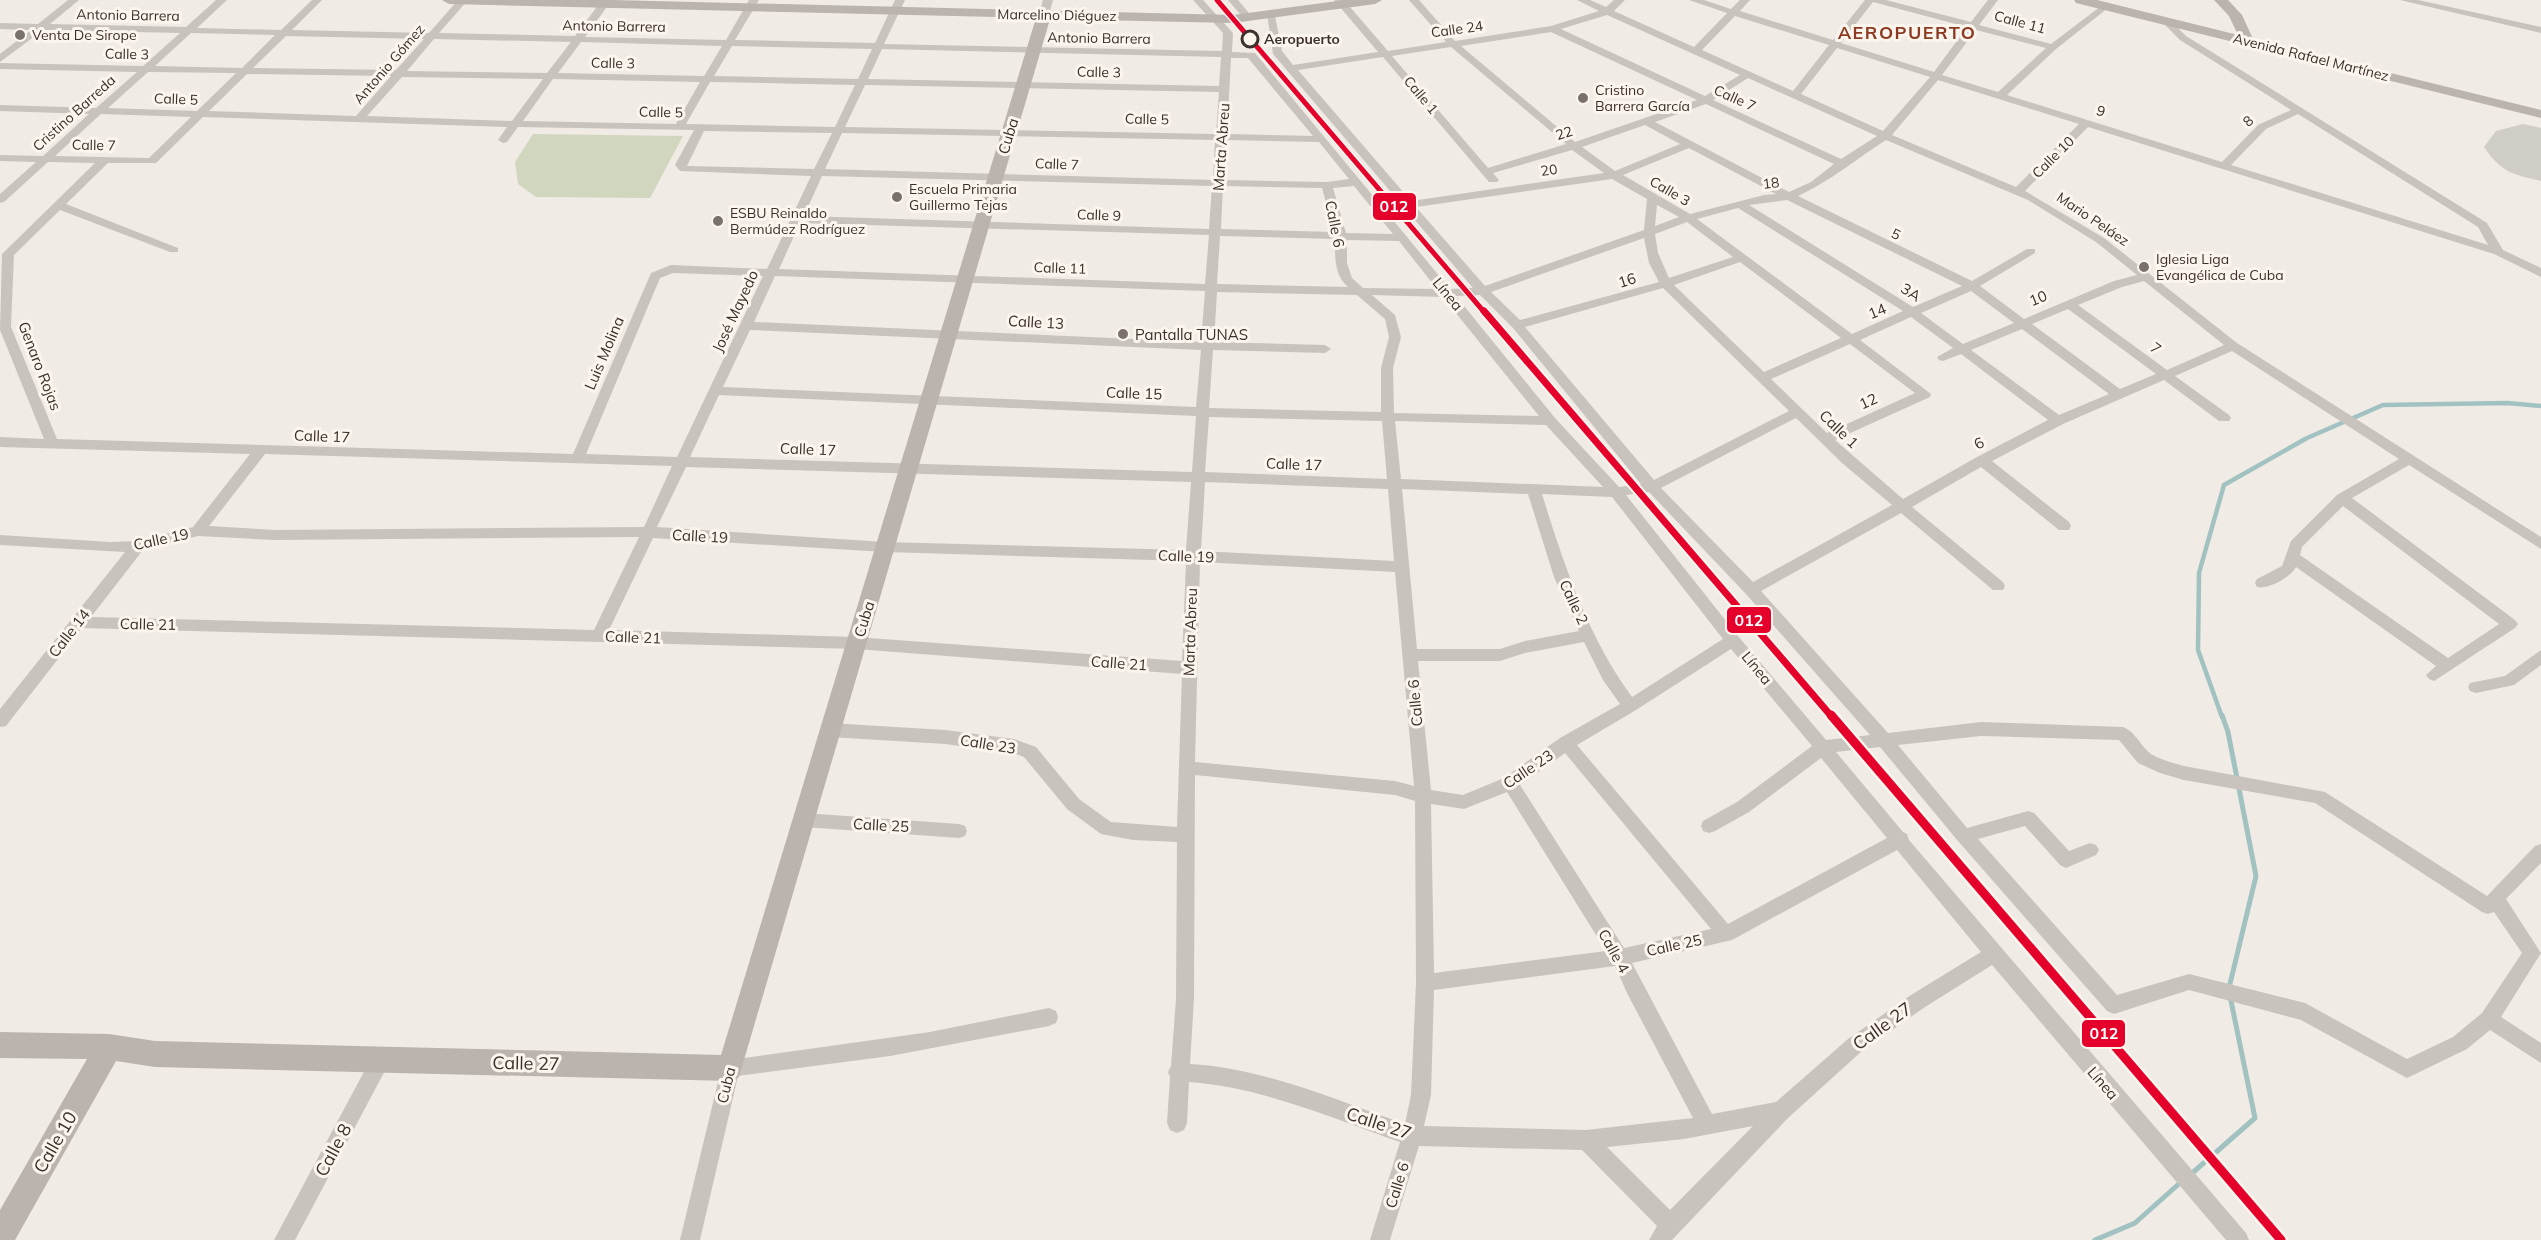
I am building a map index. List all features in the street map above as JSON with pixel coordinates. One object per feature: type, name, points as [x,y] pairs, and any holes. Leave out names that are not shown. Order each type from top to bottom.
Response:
[{"type":"street","points":[[0,59],[74,0]]},
{"type":"street","name":"Cristino Barreda","points":[[0,200],[222,0]]},
{"type":"street","points":[[199,115],[316,0]]},
{"type":"street","name":"Marcelino Diéguez","points":[[449,0],[1046,7],[1215,19],[1270,16],[1341,2],[1375,0]]},
{"type":"street","name":"Antonio Gómez","points":[[359,119],[463,0]]},
{"type":"street","points":[[1198,0],[1215,19]]},
{"type":"street","points":[[1233,0],[1248,18]]},
{"type":"street","name":"Calle 3","points":[[1414,0],[1452,43],[1574,146],[1614,175],[1688,218],[1925,393]]},
{"type":"street","name":"Mario Peláez","points":[[1582,0],[1885,136],[2019,191],[2100,240],[2232,346],[2541,544]]},
{"type":"street","name":"Calle 24","points":[[1292,68],[1385,52],[1551,29],[1607,12],[1620,0]]},
{"type":"street","name":"9","points":[[1694,0],[2498,252],[2541,273]]},
{"type":"street","points":[[1696,51],[1745,0]]},
{"type":"street","points":[[1794,96],[1870,0]]},
{"type":"street","name":"Calle 11","points":[[1875,0],[2053,47]]},
{"type":"street","name":"18","points":[[1447,293],[1484,291],[1688,218],[1739,204],[1789,196],[1815,184],[1842,163],[1885,136],[1936,76],[1993,0]]},
{"type":"street","name":"Avenida Rafael Martínez","points":[[2081,0],[2541,114]]},
{"type":"street","points":[[2222,0],[2235,15],[2248,42]]},
{"type":"street","points":[[2405,0],[2541,30]]},
{"type":"street","points":[[503,140],[606,2]]},
{"type":"street","name":"Calle 1","points":[[1341,2],[1502,192]]},
{"type":"street","points":[[679,127],[752,4]]},
{"type":"street","name":"José Mayedo","points":[[598,636],[683,462],[898,5]]},
{"type":"street","points":[[1999,96],[2053,47],[2105,6]]},
{"type":"street","name":"Cuba","points":[[690,1240],[730,1068],[1046,7]]},
{"type":"street","name":"Línea","points":[[1270,16],[1276,52],[1408,205],[1517,325],[1652,487],[1751,590],[2114,1005],[2189,982],[2306,1012],[2407,1070],[2460,1043],[2490,1019]]},
{"type":"street","name":"Marta Abreu","points":[[1177,1123],[1178,1072],[1185,999],[1185,835],[1193,556],[1228,33],[1215,19]]},
{"type":"street","points":[[2168,22],[2183,38],[2483,225],[2498,252]]},
{"type":"street","name":"Antonio Barrera","points":[[0,26],[1226,54]]},
{"type":"street","name":"Calle 7","points":[[1551,29],[1842,163]]},
{"type":"street","name":"Línea","points":[[1226,54],[1251,55],[1322,139],[1550,421],[1616,492],[1733,640],[1901,839],[1994,954],[2240,1240]]},
{"type":"street","name":"Calle 3","points":[[0,66],[1225,89]]},
{"type":"street","name":"22","points":[[1486,172],[1574,146],[1704,101],[1748,74]]},
{"type":"street","name":"Calle 5","points":[[0,108],[515,124],[1322,139]]},
{"type":"street","name":"8","points":[[2224,166],[2262,127],[2298,110]]},
{"type":"street","name":"Calle 7","points":[[0,158],[152,161],[199,115]]},
{"type":"street","name":"5","points":[[1647,122],[1856,231],[1972,286],[2118,393]]},
{"type":"street","name":"Calle 10","points":[[2019,191],[2087,122]]},
{"type":"street","name":"Calle 7","points":[[701,127],[680,165],[684,169],[1218,183],[1327,185],[1356,182]]},
{"type":"street","name":"20","points":[[1408,205],[1614,175],[1689,144]]},
{"type":"street","name":"Genaro Rojas","points":[[52,443],[3,327],[8,254],[105,160]]},
{"type":"street","name":"Calle 6","points":[[1327,185],[1341,236],[1341,263],[1347,280],[1391,318],[1395,337],[1387,368],[1388,416],[1423,796],[1425,983],[1421,1095],[1412,1136],[1380,1240]]},
{"type":"street","name":"Calle 1","points":[[1652,199],[1648,245],[1653,263],[1666,285],[1878,487],[1998,586]]},
{"type":"street","name":"3A","points":[[1739,204],[1914,313],[2058,421]]},
{"type":"street","points":[[58,205],[174,250]]},
{"type":"street","name":"Calle 9","points":[[797,219],[1401,238]]},
{"type":"street","name":"14","points":[[1763,377],[1972,286],[2031,251]]},
{"type":"street","name":"16","points":[[1517,325],[1604,304],[1666,285],[1743,257]]},
{"type":"street","name":"Calle 11","points":[[671,269],[1211,288],[1447,293]]},
{"type":"street","name":"Luis Molina","points":[[577,460],[655,276],[671,269]]},
{"type":"street","name":"10","points":[[1943,357],[2118,284],[2147,276]]},
{"type":"street","name":"7","points":[[2069,304],[2224,418]]},
{"type":"street","name":"Calle 13","points":[[746,326],[1324,349]]},
{"type":"street","name":"6","points":[[1751,590],[1982,460],[2058,421],[2118,393],[2232,346]]},
{"type":"street","name":"Calle 15","points":[[716,391],[1203,412],[1550,421]]},
{"type":"street","name":"12","points":[[1826,439],[1925,393]]},
{"type":"street","points":[[1616,492],[1652,487],[1797,412]]},
{"type":"street","name":"Calle 17","points":[[0,442],[1199,477],[1616,492]]},
{"type":"street","points":[[198,531],[260,451]]},
{"type":"street","points":[[2262,583],[2288,569],[2296,545],[2342,498],[2409,459]]},
{"type":"street","points":[[1982,460],[2064,526]]},
{"type":"street","points":[[1673,507],[1676,474]]},
{"type":"street","name":"Calle 2","points":[[1534,490],[1562,577],[1608,676],[1630,706]]},
{"type":"street","points":[[2342,498],[2510,624],[2434,675]]},
{"type":"street","name":"Calle 19","points":[[0,540],[138,546],[198,531],[275,535],[647,532],[885,547],[1193,556],[1402,567]]},
{"type":"street","name":"Calle 14","points":[[0,721],[138,546]]},
{"type":"street","points":[[2292,557],[2447,665]]},
{"type":"street","name":"Calle 21","points":[[78,622],[856,643],[1189,668]]},
{"type":"street","points":[[1410,655],[1500,655],[1525,647],[1589,636]]},
{"type":"street","name":"Calle 23","points":[[1188,768],[1395,788],[1423,796],[1464,802],[1510,783],[1566,743],[1630,706],[1733,640]]},
{"type":"street","points":[[2476,687],[2509,681],[2541,656]]},
{"type":"street","points":[[1710,826],[1743,807],[1823,747],[1981,729],[2123,734],[2144,758],[2160,766],[2184,773],[2319,797],[2488,906],[2540,854]]},
{"type":"street","name":"Calle 23","points":[[830,730],[945,737],[1014,746],[1030,752],[1072,804],[1107,829],[1133,833],[1185,835]]},
{"type":"street","points":[[1566,743],[1726,934]]},
{"type":"street","name":"Calle 4","points":[[1510,783],[1620,957],[1634,989],[1707,1125]]},
{"type":"street","points":[[1964,836],[2028,818],[2066,860],[2090,850]]},
{"type":"street","name":"Calle 25","points":[[804,820],[959,831]]},
{"type":"street","name":"Calle 25","points":[[1425,983],[1620,957],[1726,934],[1901,839]]},
{"type":"street","points":[[2495,898],[2532,953],[2490,1019],[2541,1054]]},
{"type":"street","name":"Calle 27","points":[[1586,1140],[1664,1232],[1780,1111],[1855,1045],[1918,1000],[1994,954]]},
{"type":"street","name":"Calle 27","points":[[0,1046],[110,1047],[155,1054],[730,1068],[967,1036],[1049,1017]]},
{"type":"street","name":"Calle 10","points":[[0,1238],[110,1047]]},
{"type":"street","name":"Calle 8","points":[[284,1240],[381,1059]]},
{"type":"street","name":"Calle 27","points":[[1178,1072],[1208,1074],[1270,1087],[1412,1136],[1586,1140],[1707,1125],[1780,1111]]},
{"type":"green space","points":[[533,134],[683,136],[650,198],[536,197],[518,184],[515,162]]},
{"type":"waterway","points":[[2222,717],[2198,650],[2199,573],[2224,485],[2307,438],[2383,405],[2507,403],[2541,406]]},
{"type":"waterway","points":[[2222,715],[2228,732],[2256,876],[2229,988]]},
{"type":"waterway","points":[[2190,1175],[2255,1118],[2230,996]]},
{"type":"waterway","points":[[2095,1240],[2135,1223],[2181,1182]]},
{"type":"runway","points":[[2523,147],[2541,158]]},
{"type":"transit line","name":"012","points":[[1217,0],[2281,1240]]},
{"type":"place","name":"Venta De Sirope","points":[[20,35]]},
{"type":"place","name":"Aeropuerto","points":[[1250,39]]},
{"type":"place","name":"Cristino Barrera García","points":[[1583,98]]},
{"type":"place","name":"Escuela Primaria Guillermo Tejas","points":[[897,197]]},
{"type":"place","name":"ESBU Reinaldo Bermúdez Rodríguez","points":[[718,221]]},
{"type":"place","name":"Iglesia Liga Evangélica de Cuba","points":[[2144,267]]},
{"type":"place","name":"Pantalla TUNAS","points":[[1123,334]]},
{"type":"district","name":"AEROPUERTO","points":[[1907,32]]}]
